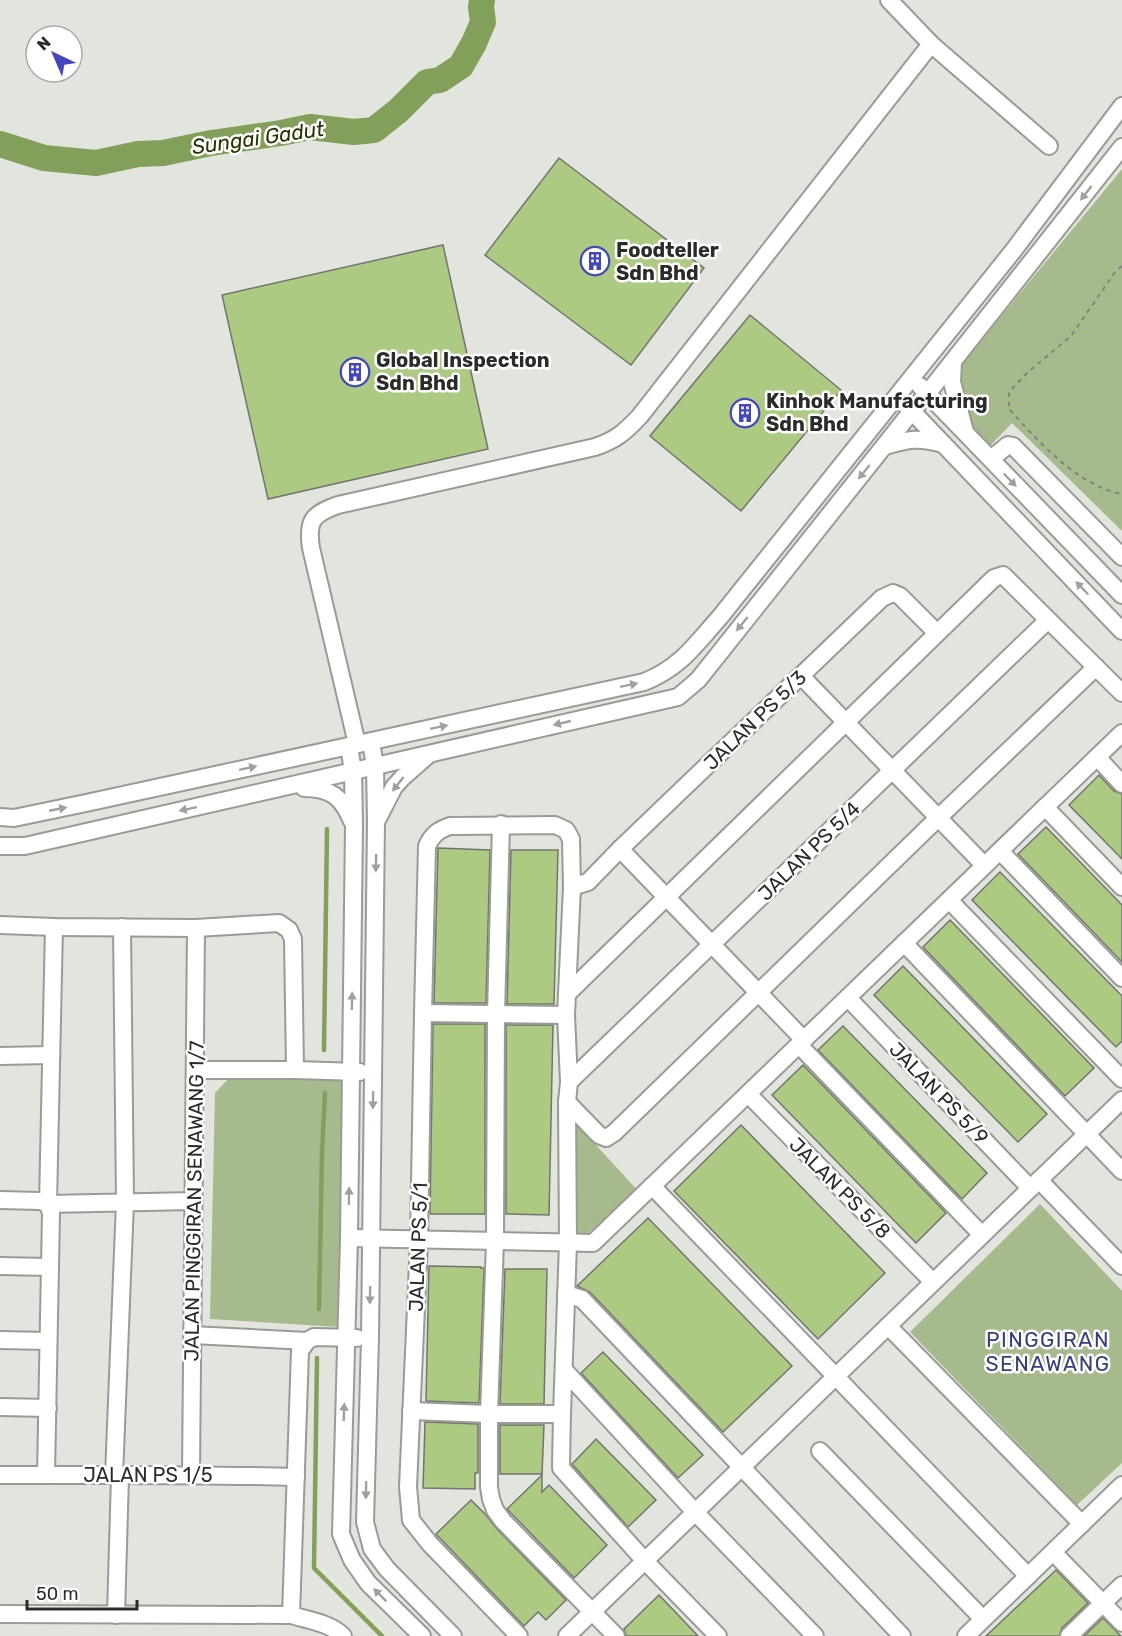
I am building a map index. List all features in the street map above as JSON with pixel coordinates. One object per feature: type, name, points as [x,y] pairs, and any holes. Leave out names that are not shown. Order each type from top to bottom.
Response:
[{"type":"street","points":[[889,0],[931,44],[1049,146]]},
{"type":"street","points":[[453,1636],[387,1569],[372,1549],[365,1522],[370,1338],[375,766],[359,744],[311,548],[309,531],[317,515],[338,505],[595,447],[623,433],[640,416],[931,44]]},
{"type":"street","points":[[0,817],[14,818],[86,803],[644,682],[659,676],[681,661],[720,617],[1013,251],[1122,106]]},
{"type":"street","points":[[0,846],[25,846],[678,697],[698,680],[1122,147]]},
{"type":"street","points":[[952,362],[952,382],[965,433]]},
{"type":"street","points":[[911,377],[1122,596]]},
{"type":"street","points":[[896,395],[1122,631]]},
{"type":"street","points":[[885,446],[908,439],[926,439],[944,445]]},
{"type":"street","points":[[991,459],[1008,445],[1013,446],[1122,557]]},
{"type":"street","points":[[568,993],[994,578],[1003,575],[1122,693]]},
{"type":"street","name":"JALAN PS 5/3","points":[[572,887],[588,882],[882,598],[893,592],[900,596],[937,633]]},
{"type":"street","name":"JALAN PS 5/4","points":[[569,1082],[1048,620]]},
{"type":"street","points":[[567,1102],[599,1134],[606,1138],[622,1125],[1096,667]]},
{"type":"street","points":[[801,676],[984,866]]},
{"type":"street","points":[[349,1238],[593,1243],[1122,733]]},
{"type":"street","points":[[359,744],[353,771],[349,1238],[341,1534],[352,1560],[368,1583],[422,1636]]},
{"type":"street","points":[[376,821],[394,787],[429,753]]},
{"type":"street","points":[[1097,757],[1122,784]]},
{"type":"street","points":[[285,788],[315,788],[328,791],[346,808],[354,825]]},
{"type":"street","points":[[1045,807],[1122,887]]},
{"type":"street","points":[[616,1636],[503,1521],[495,1510],[489,1486],[501,824],[555,825],[566,830],[571,839],[572,887],[566,1015],[569,1082],[567,1102],[568,1243],[561,1468],[645,1561],[718,1636]]},
{"type":"street","name":"JALAN PS 5/1","points":[[501,824],[450,825],[431,837],[428,846],[420,1240],[408,1487],[411,1520],[430,1544],[519,1636]]},
{"type":"street","points":[[620,849],[759,993],[801,1042],[982,1235]]},
{"type":"street","points":[[1000,851],[1122,978]]},
{"type":"street","points":[[949,900],[1122,1079]]},
{"type":"street","points":[[0,925],[196,928],[279,923],[289,930],[293,939],[295,1070]]},
{"type":"street","points":[[46,1475],[51,1213],[48,1204],[54,927]]},
{"type":"street","points":[[117,1615],[117,1476],[125,1202],[122,927]]},
{"type":"street","name":"JALAN PINGGIRAN SENAWANG 1/7","points":[[191,1474],[196,928]]},
{"type":"street","points":[[904,943],[1122,1171]]},
{"type":"street","name":"JALAN PS 5/9","points":[[848,998],[1034,1184],[1122,1266]]},
{"type":"street","points":[[423,1013],[566,1015]]},
{"type":"street","points":[[0,1056],[51,1055]]},
{"type":"street","points":[[196,1070],[373,1072]]},
{"type":"street","name":"JALAN PS 5/8","points":[[748,1094],[933,1282]]},
{"type":"street","points":[[567,1636],[1122,1100]]},
{"type":"street","points":[[652,1186],[1028,1576]]},
{"type":"street","points":[[0,1200],[40,1201],[48,1204],[194,1201]]},
{"type":"street","points":[[0,1266],[50,1267]]},
{"type":"street","points":[[566,1294],[582,1299],[902,1636]]},
{"type":"street","points":[[888,1326],[1082,1524]]},
{"type":"street","points":[[192,1335],[307,1341]]},
{"type":"street","points":[[291,1616],[300,1351],[307,1341],[314,1337],[370,1338]]},
{"type":"street","points":[[0,1340],[48,1341]]},
{"type":"street","points":[[564,1370],[695,1512],[815,1636]]},
{"type":"street","points":[[0,1407],[48,1408]]},
{"type":"street","points":[[411,1411],[561,1414]]},
{"type":"street","points":[[820,1451],[983,1619]]},
{"type":"street","name":"JALAN PS 1/5","points":[[0,1474],[117,1476],[191,1474],[296,1477]]},
{"type":"street","points":[[966,1636],[1122,1485]]},
{"type":"street","points":[[1053,1552],[1122,1623]]},
{"type":"street","points":[[1069,1636],[1122,1585]]},
{"type":"street","points":[[0,1614],[291,1616],[338,1631],[343,1636]]},
{"type":"street","points":[[305,1636],[316,1623]]},
{"type":"path","points":[[1122,266],[1115,272],[1071,336],[1027,373],[1009,392],[1009,409],[1058,459],[1092,484],[1122,495]]},
{"type":"green space","points":[[1122,169],[1122,531],[1012,423],[990,446],[972,425],[959,379],[961,365]]},
{"type":"green space","points":[[344,1077],[339,1327],[210,1319],[215,1093],[229,1078]]},
{"type":"green space","points":[[575,1122],[639,1192],[584,1236],[574,1235]]},
{"type":"green space","points":[[1040,1204],[1122,1291],[1122,1463],[1077,1505],[910,1332]]},
{"type":"building","name":"Foodteller Sdn Bhd","points":[[559,158],[704,268],[631,365],[485,255]]},
{"type":"building","name":"Global Inspection Sdn Bhd","points":[[443,245],[488,449],[268,499],[222,295]]},
{"type":"building","name":"Kinhok Manufacturing Sdn Bhd","points":[[750,315],[841,390],[741,511],[650,436]]},
{"type":"building","points":[[1099,775],[1114,791],[1122,794],[1122,859],[1069,805]]},
{"type":"building","points":[[1046,827],[1122,905],[1122,962],[1018,854]]},
{"type":"building","points":[[438,848],[490,850],[486,1003],[434,1003]]},
{"type":"building","points":[[511,850],[558,850],[554,1004],[507,1004]]},
{"type":"building","points":[[1000,872],[1122,996],[1122,1041],[1116,1047],[972,900]]},
{"type":"building","points":[[950,920],[1094,1068],[1065,1096],[923,947]]},
{"type":"building","points":[[903,966],[1047,1114],[1018,1142],[874,995]]},
{"type":"building","points":[[433,1024],[485,1024],[485,1214],[430,1214]]},
{"type":"building","points":[[506,1025],[553,1025],[549,1215],[506,1214]]},
{"type":"building","points":[[843,1026],[987,1173],[962,1199],[818,1050]]},
{"type":"building","points":[[803,1065],[946,1213],[916,1243],[772,1095]]},
{"type":"building","points":[[741,1125],[885,1273],[818,1339],[674,1191]]},
{"type":"building","points":[[648,1218],[792,1366],[723,1432],[590,1292],[577,1286]]},
{"type":"building","points":[[429,1266],[484,1268],[479,1403],[426,1401]]},
{"type":"building","points":[[505,1269],[547,1269],[544,1404],[500,1404]]},
{"type":"building","points":[[603,1352],[703,1455],[678,1478],[581,1373]]},
{"type":"building","points":[[425,1422],[478,1424],[478,1473],[475,1473],[475,1489],[423,1488]]},
{"type":"building","points":[[500,1425],[544,1425],[542,1474],[500,1474]]},
{"type":"building","points":[[596,1439],[656,1500],[628,1527],[572,1464]]},
{"type":"building","points":[[542,1475],[542,1492],[549,1485],[607,1545],[574,1578],[507,1509]]},
{"type":"building","points":[[471,1500],[566,1600],[546,1620],[538,1612],[524,1626],[436,1534]]},
{"type":"building","points":[[1056,1570],[1088,1603],[1062,1628],[1059,1636],[986,1636]]},
{"type":"building","points":[[659,1595],[698,1636],[626,1636],[624,1629]]},
{"type":"building","points":[[1103,1618],[1121,1636],[1084,1636]]},
{"type":"waterway","name":"Sungai Gadut","points":[[0,144],[44,158],[96,163],[138,154],[163,153],[310,127],[354,132],[374,130],[398,111],[427,82],[440,80],[461,66],[483,22],[482,0]]},
{"type":"waterway","points":[[324,1050],[327,829]]},
{"type":"waterway","points":[[319,1309],[325,1093]]},
{"type":"waterway","points":[[317,1358],[314,1568],[382,1636]]},
{"type":"place","name":"Foodteller Sdn Bhd","points":[[595,261]]},
{"type":"place","name":"Global Inspection Sdn Bhd","points":[[355,372]]},
{"type":"place","name":"Kinhok Manufacturing Sdn Bhd","points":[[745,413]]},
{"type":"district","name":"PINGGIRAN SENAWANG","points":[[1048,1352]]}]
